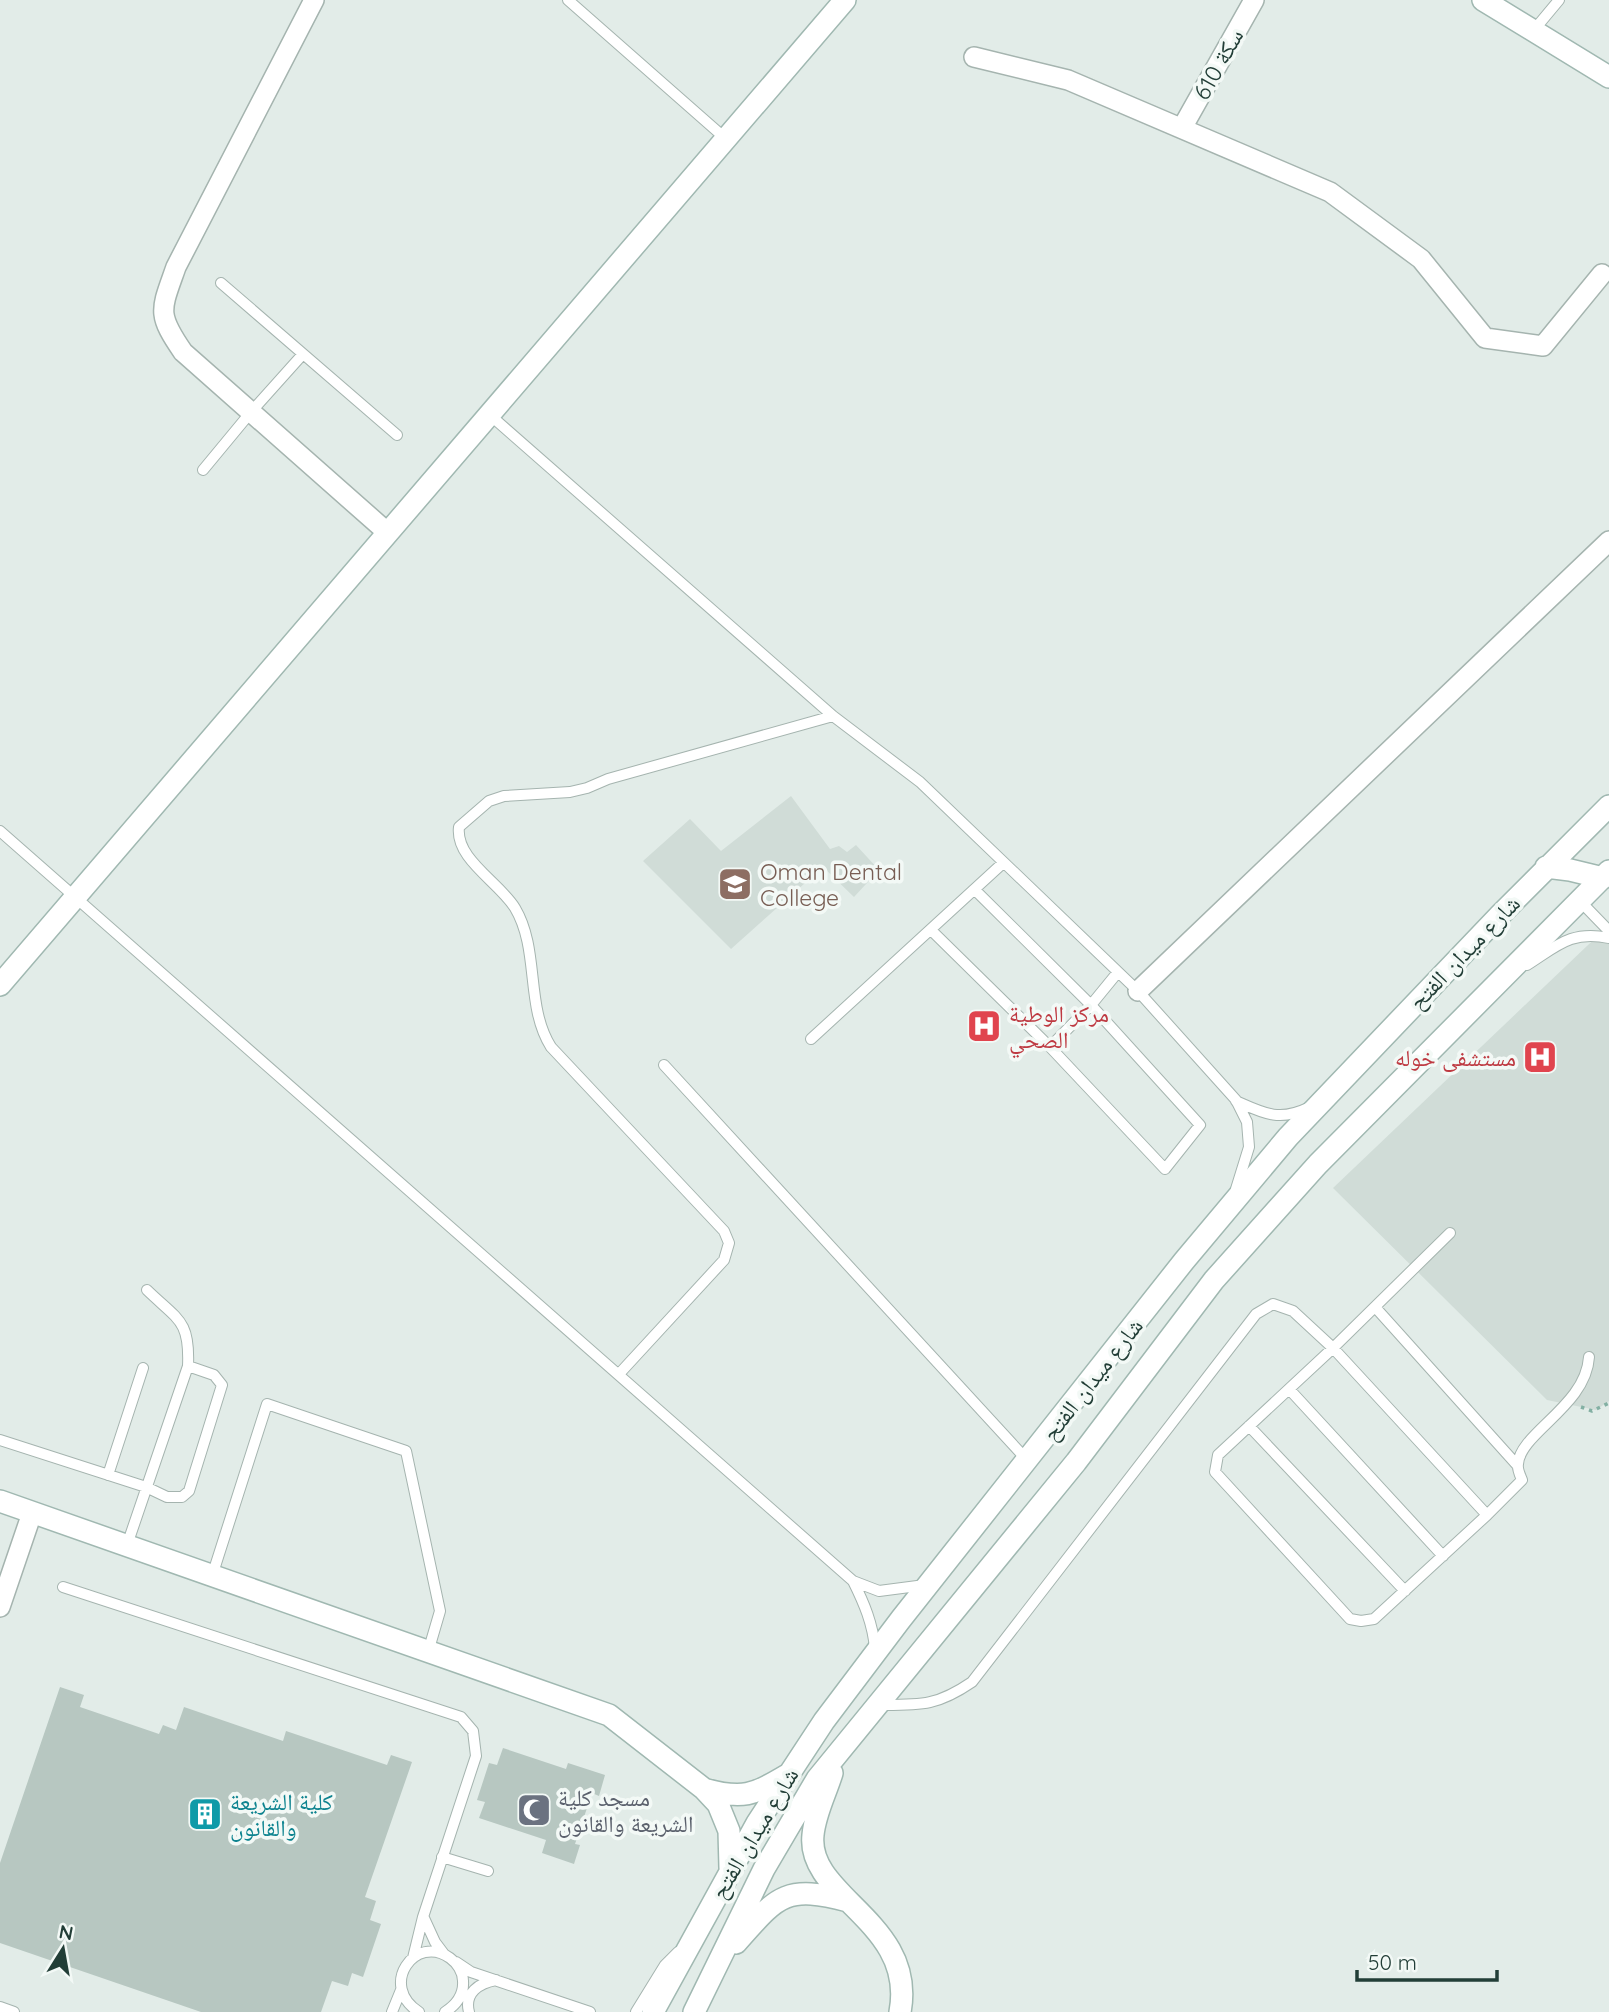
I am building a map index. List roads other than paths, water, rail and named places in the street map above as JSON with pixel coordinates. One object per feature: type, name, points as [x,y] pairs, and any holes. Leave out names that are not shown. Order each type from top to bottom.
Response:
[{"type":"main road","points":[[0,985],[845,0]]},
{"type":"main road","points":[[1483,0],[1609,77]]},
{"type":"main road","name":"شارع ميدان الفتح","points":[[653,2012],[757,1823],[824,1721],[929,1584],[1287,1137],[1546,867],[1609,806]]},
{"type":"main road","points":[[1572,844],[1570,870],[1578,900]]},
{"type":"main road","points":[[1572,844],[1607,877]]},
{"type":"main road","points":[[1546,867],[1607,877]]},
{"type":"main road","points":[[1546,867],[1578,900]]},
{"type":"main road","name":"شارع ميدان الفتح","points":[[694,2012],[764,1869],[817,1779],[1076,1462],[1214,1280],[1318,1164],[1578,900],[1607,877]]},
{"type":"main road","points":[[0,1501],[609,1716],[704,1789],[718,1804],[729,1831],[730,1871]]},
{"type":"main road","points":[[838,1754],[812,1836],[815,1855],[830,1882],[880,1933],[897,1963],[903,1996],[901,2012]]},
{"type":"main road","points":[[704,1789],[740,1797],[766,1788],[789,1774]]},
{"type":"main road","points":[[717,1965],[769,1906],[786,1896],[803,1893],[850,1901]]},
{"type":"street","points":[[314,0],[176,267],[163,303],[165,325],[183,352],[388,533]]},
{"type":"street","name":"سكة 610","points":[[1182,128],[1254,0]]},
{"type":"street","points":[[974,57],[1068,80],[1330,192],[1421,259],[1485,338],[1543,346],[1602,274]]},
{"type":"street","points":[[1138,991],[1609,541]]},
{"type":"street","points":[[0,1606],[32,1513]]},
{"type":"lane","points":[[568,0],[726,139]]},
{"type":"lane","points":[[1534,30],[1559,0]]},
{"type":"lane","points":[[221,283],[397,435]]},
{"type":"lane","points":[[203,470],[303,355]]},
{"type":"lane","points":[[489,414],[833,716],[920,782],[1138,991],[1236,1100],[1247,1122],[1249,1147],[1230,1207]]},
{"type":"lane","points":[[619,1374],[724,1260],[729,1243],[724,1231],[551,1047],[542,1034],[529,947],[522,923],[514,906],[457,840],[459,827],[489,801],[504,796],[570,792],[587,788],[608,779],[833,716]]},
{"type":"lane","points":[[0,831],[853,1581],[879,1591],[929,1584]]},
{"type":"lane","points":[[811,1039],[1003,863]]},
{"type":"lane","points":[[932,930],[1050,1047],[1165,1169],[1200,1125],[1091,1005],[975,890]]},
{"type":"lane","points":[[1578,900],[1609,931]]},
{"type":"lane","points":[[1491,988],[1556,945],[1573,937],[1592,935],[1609,938]]},
{"type":"lane","points":[[1050,1047],[1091,1005],[1118,972]]},
{"type":"lane","points":[[664,1065],[1028,1460]]},
{"type":"lane","points":[[1236,1100],[1261,1112],[1281,1116],[1299,1112],[1322,1101]]},
{"type":"lane","points":[[1375,1307],[1517,1465],[1522,1480],[1488,1515],[1374,1619],[1361,1621],[1350,1619],[1215,1472],[1217,1455],[1333,1348],[1450,1233]]},
{"type":"lane","points":[[127,1546],[188,1366],[189,1342],[184,1326],[147,1290]]},
{"type":"lane","points":[[878,1705],[924,1705],[951,1697],[972,1682],[1256,1314],[1273,1304],[1293,1311],[1333,1348],[1488,1515]]},
{"type":"lane","points":[[1517,1465],[1522,1450],[1569,1402],[1588,1372],[1589,1357]]},
{"type":"lane","points":[[0,1440],[167,1497],[182,1497],[188,1491],[222,1385],[214,1375],[188,1366]]},
{"type":"lane","points":[[108,1475],[143,1368]]},
{"type":"lane","points":[[1289,1389],[1443,1556]]},
{"type":"lane","points":[[212,1576],[267,1404],[406,1451],[440,1611],[428,1652]]},
{"type":"lane","points":[[1248,1426],[1405,1591]]},
{"type":"lane","points":[[853,1581],[864,1602],[873,1631],[875,1654]]},
{"type":"lane","points":[[63,1587],[461,1717],[473,1731],[476,1756],[442,1857],[413,1958],[402,1972],[401,1990],[393,2012]]},
{"type":"lane","points":[[442,1857],[488,1871]]},
{"type":"lane","points":[[424,1917],[435,1942],[460,1969],[463,1980],[463,1990],[458,2001],[445,2012]]},
{"type":"lane","points":[[636,2012],[665,1965],[691,1940]]},
{"type":"lane","points":[[413,1958],[423,1953],[449,1957],[471,1972],[590,2012]]},
{"type":"lane","points":[[469,2012],[467,2003],[471,1993],[484,1983],[497,1980]]},
{"type":"lane","points":[[401,1990],[411,2007],[419,2012]]},
{"type":"lane","points":[[0,2007],[14,2012]]},
{"type":"place","name":"Oman Dental College","points":[[735,884]]},
{"type":"place","name":"مركز الوطية الصحي","points":[[984,1026]]},
{"type":"place","name":"مستشفى خوله","points":[[1540,1057]]},
{"type":"place","name":"مسجد كلية الشريعة والقانون","points":[[534,1810]]},
{"type":"place","name":"كلية الشريعة والقانون","points":[[205,1814]]}]
